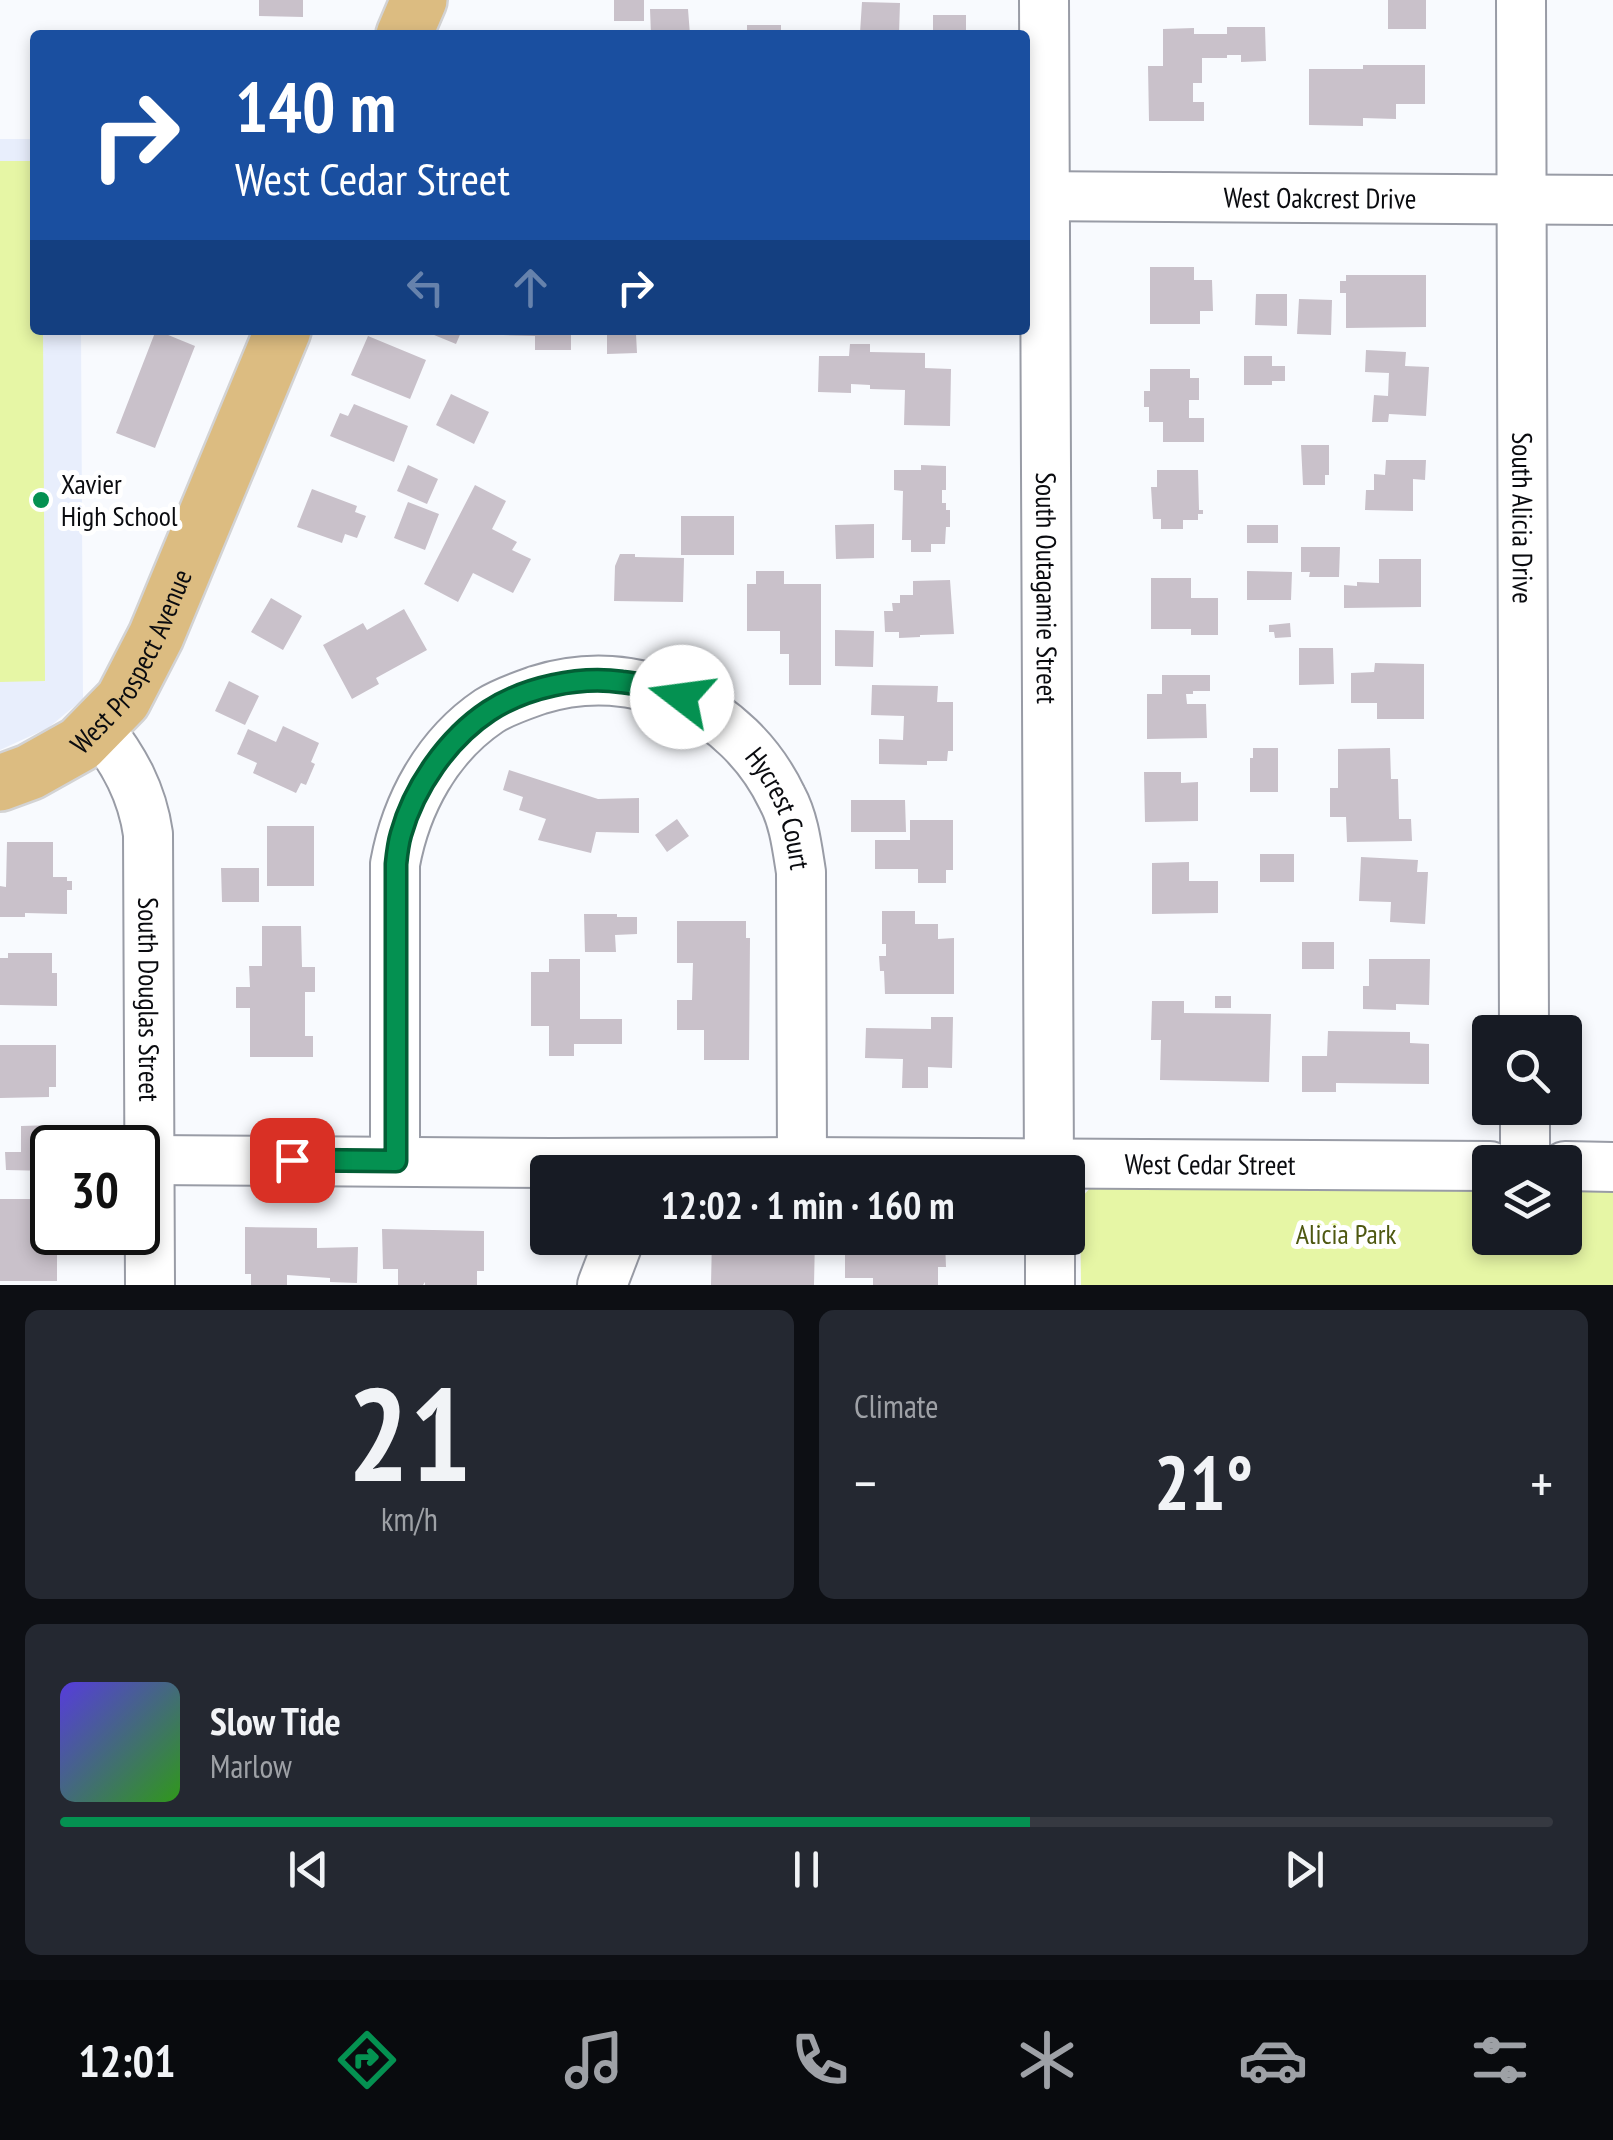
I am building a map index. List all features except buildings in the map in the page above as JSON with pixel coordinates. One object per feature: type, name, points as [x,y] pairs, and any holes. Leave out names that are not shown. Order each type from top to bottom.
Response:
[{"type":"main road","points":[[406,30],[418,0]]},
{"type":"main road","name":"West Prospect Avenue","points":[[0,783],[30,772],[80,744],[123,700],[156,636],[281,335]]},
{"type":"street","name":"South Outagamie Street","points":[[1044,0],[1034,196],[1049,1155]]},
{"type":"street","name":"South Alicia Drive","points":[[1522,0],[1524,1015]]},
{"type":"street","name":"West Oakcrest Drive","points":[[1034,196],[1613,200]]},
{"type":"street","name":"Hycrest Court","points":[[396,1161],[396,864],[411,808],[443,754],[488,712],[550,686],[586,680],[652,687],[704,710],[748,748],[783,798],[801,872],[802,1155]]},
{"type":"street","name":"South Douglas Street","points":[[98,727],[136,785],[146,818],[150,1125]]},
{"type":"street","name":"West Cedar Street","points":[[160,1160],[396,1161],[530,1167]]},
{"type":"street","name":"West Cedar Street","points":[[1085,1168],[1472,1166]]},
{"type":"street","points":[[1582,1166],[1613,1167]]},
{"type":"street","name":"South Douglas Street","points":[[150,1255],[150,1285]]},
{"type":"street","points":[[586,1255],[599,1285]]},
{"type":"street","points":[[599,1285],[612,1255]]},
{"type":"street","points":[[1050,1255],[1050,1285]]},
{"type":"shaded area","name":"Xavier High School","points":[[0,139],[30,139],[30,335],[81,335],[83,699],[48,728],[0,750]]},
{"type":"green space","points":[[0,161],[30,161],[30,335],[43,335],[45,681],[0,682]]},
{"type":"green space","name":"Alicia Park","points":[[1093,1185],[1472,1186],[1472,1255],[1582,1255],[1582,1186],[1613,1187],[1613,1285],[1081,1285],[1085,1194]]},
{"type":"place","name":"Xavier High School","points":[[41,500]]},
{"type":"route","points":[[292,1160],[396,1161],[396,864],[411,808],[443,754],[488,712],[550,686],[586,680],[619,681],[682,697]]}]
